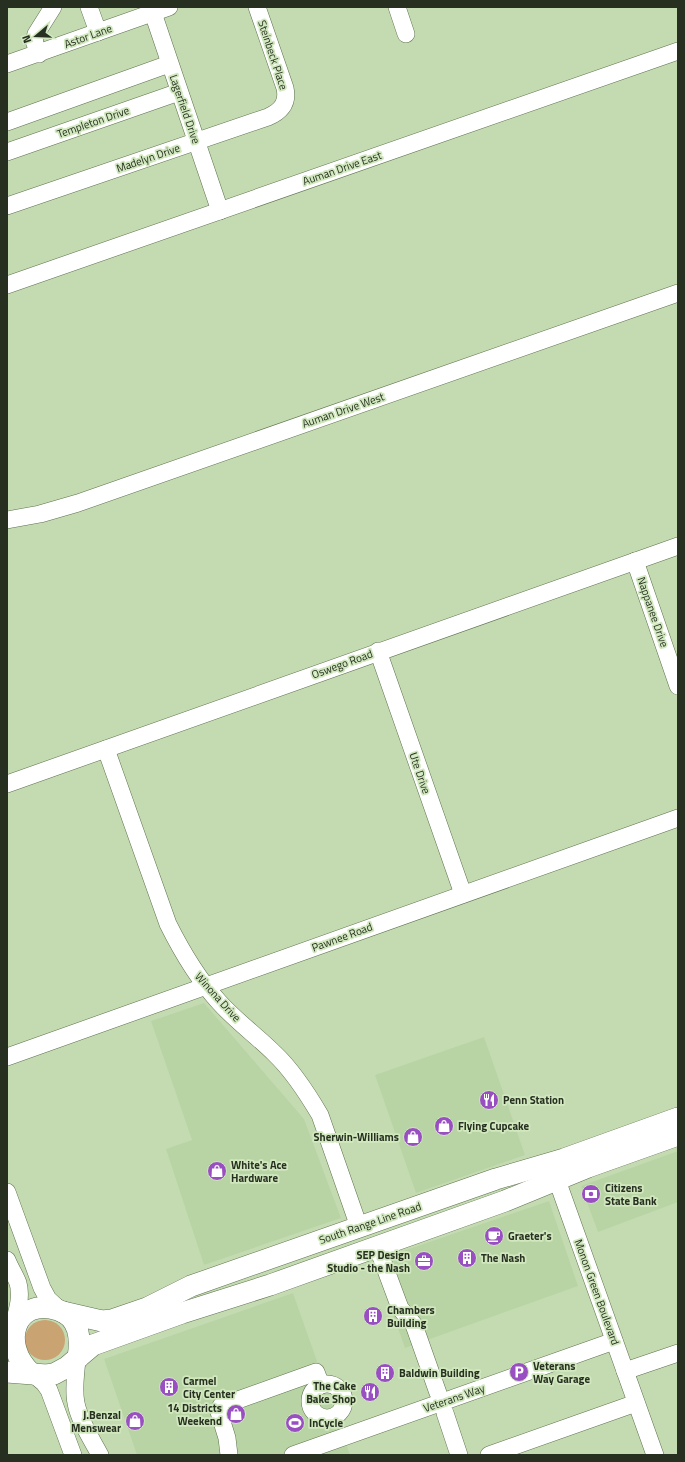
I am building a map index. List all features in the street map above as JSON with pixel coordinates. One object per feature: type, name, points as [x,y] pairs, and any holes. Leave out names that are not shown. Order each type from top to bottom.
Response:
[{"type":"main road","name":"South Range Line Road","points":[[62,1311],[102,1321],[119,1318],[147,1308],[191,1286],[496,1179],[564,1158],[678,1118]]},
{"type":"main road","points":[[7,1372],[46,1375],[54,1374],[63,1370],[89,1348],[98,1343],[182,1313],[270,1285],[505,1201],[588,1167],[678,1135]]},
{"type":"main road","points":[[31,1373],[20,1364],[14,1354],[10,1332],[21,1317],[34,1308],[44,1306],[62,1311],[72,1319],[78,1329],[78,1358]]},
{"type":"street","points":[[39,54],[34,41],[36,34],[54,7]]},
{"type":"street","points":[[89,7],[98,32]]},
{"type":"street","name":"Astor Lane","points":[[7,64],[39,54],[152,10],[169,7]]},
{"type":"street","name":"Steinbeck Place","points":[[257,7],[286,92],[284,104]]},
{"type":"street","points":[[397,7],[406,34]]},
{"type":"street","name":"Lagerfield Drive","points":[[152,10],[220,211]]},
{"type":"street","name":"Auman Drive East","points":[[7,285],[678,51]]},
{"type":"street","points":[[7,122],[170,64]]},
{"type":"street","name":"Templeton Drive","points":[[7,152],[179,92]]},
{"type":"street","name":"Madelyn Drive","points":[[7,206],[197,142],[274,114],[279,111],[284,104]]},
{"type":"street","name":"Auman Drive West","points":[[7,520],[40,514],[78,503],[678,293]]},
{"type":"street","name":"Oswego Road","points":[[7,784],[378,651],[678,546]]},
{"type":"street","name":"Nappanee Drive","points":[[635,561],[678,686]]},
{"type":"street","name":"Ute Drive","points":[[378,651],[463,894]]},
{"type":"street","name":"Winona Drive","points":[[106,748],[168,924],[192,968],[206,986],[220,1003],[276,1055],[298,1081],[313,1102],[320,1114],[360,1226]]},
{"type":"street","name":"Pawnee Road","points":[[7,1057],[678,818]]},
{"type":"street","name":"Monon Green Boulevard","points":[[558,1180],[655,1455]]},
{"type":"street","points":[[7,1192],[44,1294],[62,1311]]},
{"type":"street","points":[[377,1246],[400,1308],[414,1326],[438,1393]]},
{"type":"street","points":[[7,1260],[17,1281],[19,1289],[19,1302],[10,1332]]},
{"type":"street","name":"Veterans Way","points":[[293,1455],[614,1342]]},
{"type":"street","points":[[625,1371],[678,1353]]},
{"type":"street","points":[[78,1358],[75,1388],[76,1403],[79,1414],[100,1455]]},
{"type":"street","points":[[229,1455],[227,1438],[219,1412],[221,1406],[316,1372],[321,1385]]},
{"type":"street","points":[[31,1373],[44,1383],[49,1390],[73,1455]]},
{"type":"street","points":[[321,1385],[334,1385],[340,1389],[344,1395],[344,1408],[340,1414],[334,1418],[327,1419],[321,1417],[311,1408],[311,1394],[315,1388],[321,1385]]},
{"type":"street","points":[[488,1455],[636,1403]]},
{"type":"street","points":[[445,1413],[459,1455]]},
{"type":"street","points":[[334,1418],[341,1438]]},
{"type":"shaded area","points":[[204,1003],[304,1119],[341,1218],[204,1265],[166,1149],[192,1140],[151,1021]]},
{"type":"shaded area","points":[[484,1037],[525,1155],[416,1193],[375,1075]]},
{"type":"shaded area","points":[[678,1151],[678,1202],[598,1232],[581,1186]]},
{"type":"shaded area","points":[[549,1201],[578,1286],[405,1348],[374,1261]]},
{"type":"shaded area","points":[[293,1293],[350,1455],[137,1455],[104,1359]]},
{"type":"shaded area","points":[[41,1320],[49,1320],[56,1323],[62,1329],[65,1340],[62,1351],[56,1357],[49,1360],[41,1360],[34,1357],[28,1351],[25,1344],[25,1336],[28,1329],[34,1323]]},
{"type":"place","name":"Penn Station","points":[[489,1100]]},
{"type":"place","name":"Flying Cupcake","points":[[444,1126]]},
{"type":"place","name":"Sherwin-Williams","points":[[413,1137]]},
{"type":"place","name":"White's Ace Hardware","points":[[217,1171]]},
{"type":"place","name":"Citizens State Bank","points":[[591,1194]]},
{"type":"place","name":"Graeter's","points":[[494,1236]]},
{"type":"place","name":"The Nash","points":[[467,1258]]},
{"type":"place","name":"SEP Design Studio - the Nash","points":[[424,1261]]},
{"type":"place","name":"Chambers Building","points":[[373,1316]]},
{"type":"place","name":"Veterans Way Garage","points":[[519,1372]]},
{"type":"place","name":"Baldwin Building","points":[[385,1373]]},
{"type":"place","name":"Carmel City Center","points":[[169,1387]]},
{"type":"place","name":"The Cake Bake Shop","points":[[370,1392]]},
{"type":"place","name":"14 Districts Weekend","points":[[236,1414]]},
{"type":"place","name":"J.Benzal Menswear","points":[[135,1421]]},
{"type":"place","name":"InCycle","points":[[295,1423]]}]
